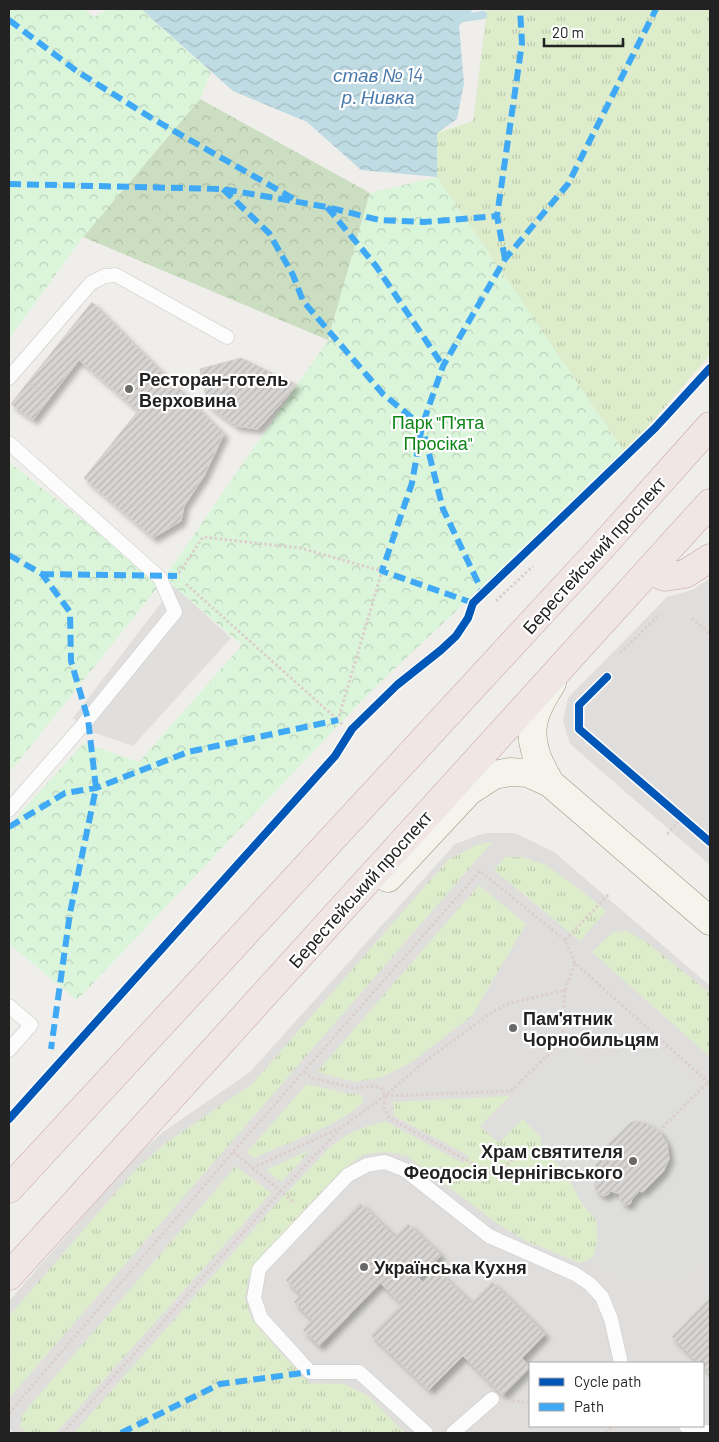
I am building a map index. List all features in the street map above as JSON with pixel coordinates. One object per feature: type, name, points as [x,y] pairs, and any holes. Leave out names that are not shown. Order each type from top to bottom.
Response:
[{"type":"highway","name":"Берестейський проспект","points":[[9,1189],[600,549],[710,426]]},
{"type":"highway","name":"Берестейський проспект","points":[[9,1276],[710,503]]},
{"type":"highway","points":[[648,571],[665,577],[686,574],[710,558]]},
{"type":"main road","points":[[550,783],[535,752],[531,729],[541,701],[565,664]]},
{"type":"main road","points":[[174,1093],[209,1070],[469,791],[494,775],[510,772],[528,773],[550,783],[710,921]]},
{"type":"lane","points":[[9,378],[91,283],[105,276],[116,275],[228,337]]},
{"type":"lane","points":[[9,444],[160,578],[175,612],[83,725],[9,810]]},
{"type":"lane","points":[[9,1006],[31,1025],[9,1050]]},
{"type":"lane","points":[[426,1433],[359,1372],[310,1372],[261,1318],[254,1298],[259,1269],[348,1175],[367,1164],[384,1162],[405,1170],[489,1236],[575,1274],[590,1284],[602,1297],[611,1319],[621,1362]]},
{"type":"lane","points":[[453,1433],[492,1399]]},
{"type":"lane","points":[[688,1427],[696,1431],[710,1432]]},
{"type":"path","points":[[176,576],[203,537],[300,548],[382,572],[338,720]]},
{"type":"path","points":[[496,601],[533,566]]},
{"type":"path","points":[[184,582],[344,726]]},
{"type":"path","points":[[620,653],[660,614]]},
{"type":"path","points":[[692,618],[710,634]]},
{"type":"path","points":[[675,811],[684,815],[689,824]]},
{"type":"path","points":[[667,834],[684,815]]},
{"type":"path","points":[[9,1413],[480,871],[565,940],[575,963],[709,1082],[659,1131]]},
{"type":"path","points":[[565,940],[610,894]]},
{"type":"path","points":[[385,1096],[511,1091],[562,1041],[565,990],[575,963]]},
{"type":"path","points":[[252,1168],[342,1126],[385,1096],[419,1066],[492,1012],[507,1004],[565,990]]},
{"type":"path","points":[[304,1072],[313,1078],[353,1088],[373,1086],[381,1088],[385,1096],[384,1107],[389,1118],[496,1176],[517,1155]]},
{"type":"path","points":[[63,1433],[342,1126]]},
{"type":"path","points":[[234,1152],[310,1216]]},
{"type":"shaded area","points":[[710,578],[710,865],[570,744],[563,721],[568,698],[667,597],[692,590]]},
{"type":"shaded area","points":[[174,586],[231,638],[133,746],[89,731],[73,718]]},
{"type":"shaded area","points":[[485,833],[515,833],[554,852],[710,986],[710,1433],[14,1433],[9,1428],[9,1301],[131,1162],[160,1134],[250,1072],[455,844]]},
{"type":"shaded area","points":[[643,1034],[710,1097],[710,1247],[683,1276],[632,1279],[577,1255],[449,1163],[567,1048],[591,1070]]},
{"type":"green space","points":[[9,9],[83,9],[94,17],[109,9],[141,9],[211,72],[200,99],[83,237],[9,339]]},
{"type":"green space","points":[[487,9],[710,9],[710,355],[625,453],[437,177],[437,133],[473,121]]},
{"type":"green space","points":[[200,99],[370,193],[328,340],[83,237]]},
{"type":"green space","name":"Парк \"П'ята Просіка\"","points":[[437,177],[625,453],[374,688],[77,1000],[9,944],[9,825],[84,743],[139,762],[242,645],[164,578],[328,340],[370,193]]},
{"type":"green space","points":[[9,462],[162,582],[9,773]]},
{"type":"green space","points":[[493,841],[9,1398],[9,1316],[137,1168],[166,1143],[252,1084],[448,860],[474,846]]},
{"type":"green space","points":[[505,857],[522,857],[546,865],[606,911],[580,941],[494,870]]},
{"type":"green space","points":[[479,885],[526,924],[473,1015],[412,1062],[380,1078],[354,1082],[317,1072]]},
{"type":"green space","points":[[627,931],[649,944],[710,993],[710,1057],[592,952],[613,932]]},
{"type":"green space","points":[[307,1084],[351,1094],[361,1094],[364,1100],[344,1117],[329,1125],[254,1158],[247,1152]]},
{"type":"green space","points":[[510,1096],[480,1126],[499,1143],[523,1119],[541,1138],[541,1147],[566,1173],[582,1204],[596,1220],[598,1239],[593,1257],[580,1263],[524,1240],[497,1223],[407,1156],[386,1152],[365,1154],[343,1169],[255,1264],[248,1280],[245,1298],[251,1318],[309,1383],[345,1384],[368,1396],[405,1433],[74,1433],[275,1205],[328,1149],[346,1135],[385,1121],[463,1163],[469,1156],[394,1116],[393,1102]]},
{"type":"green space","points":[[312,1149],[281,1182],[266,1170]]},
{"type":"green space","points":[[236,1166],[271,1193],[56,1433],[27,1433],[20,1426],[22,1415]]},
{"type":"water","name":"став № 14 р. Нивка","points":[[141,9],[471,9],[472,11],[459,26],[464,83],[457,119],[437,133],[437,177],[361,170],[307,122],[233,91]]},
{"type":"building","points":[[92,302],[224,434],[204,476],[184,506],[181,521],[153,538],[84,478],[138,411],[79,360],[49,399],[28,382]]},
{"type":"building","points":[[241,358],[297,385],[258,429],[236,426],[208,406],[200,369]]},
{"type":"building","points":[[28,382],[49,399],[33,420],[11,404]]},
{"type":"building","name":"Храм святителя Феодосія Чернігівського","points":[[635,1121],[646,1123],[659,1131],[667,1144],[669,1159],[663,1172],[643,1192],[639,1191],[630,1204],[626,1205],[622,1203],[620,1194],[610,1191],[609,1194],[604,1196],[596,1191],[596,1164],[607,1153],[605,1147],[630,1123]]},
{"type":"building","name":"Українська Кухня","points":[[360,1203],[395,1237],[408,1224],[441,1255],[419,1278],[423,1282],[402,1304],[380,1283],[319,1346],[303,1330],[312,1320],[294,1302],[301,1295],[286,1280]]},
{"type":"building","points":[[436,1269],[471,1303],[492,1282],[545,1334],[522,1358],[529,1368],[503,1395],[463,1356],[429,1390],[371,1335]]},
{"type":"building","points":[[710,1298],[710,1375],[704,1369],[704,1362],[697,1362],[672,1337]]},
{"type":"waterway","points":[[457,19],[483,15]]},
{"type":"marked path","points":[[505,259],[497,216],[522,43],[520,9]]},
{"type":"marked path","points":[[473,603],[382,571],[412,483],[422,426],[443,366],[505,259],[568,184],[656,9]]},
{"type":"marked path","points":[[9,20],[78,72],[153,119],[294,199]]},
{"type":"marked path","points":[[9,184],[223,189],[327,207],[379,220],[424,222],[497,216]]},
{"type":"marked path","points":[[223,189],[269,233],[293,275],[303,301],[383,394],[422,426],[443,509],[483,593]]},
{"type":"marked path","points":[[327,207],[376,266],[443,366]]},
{"type":"marked path","points":[[9,555],[42,574],[70,612],[71,661],[88,719],[96,788],[70,913],[51,1049]]},
{"type":"marked path","points":[[42,574],[177,576]]},
{"type":"marked path","points":[[9,827],[65,793],[96,788],[188,752],[338,720]]},
{"type":"marked path","points":[[121,1433],[220,1384],[310,1372]]},
{"type":"cycle path","points":[[9,1119],[335,756],[352,729],[397,685],[456,636],[468,618],[473,603],[655,428],[710,368]]},
{"type":"cycle path","points":[[607,677],[579,705],[579,729],[710,842]]},
{"type":"place","name":"Ресторан-готель Верховина","points":[[129,389]]},
{"type":"place","name":"Пам'ятник Чорнобильцям","points":[[513,1028]]},
{"type":"place","name":"Храм святителя Феодосія Чернігівського","points":[[633,1161]]},
{"type":"place","name":"Українська Кухня","points":[[364,1267]]}]
